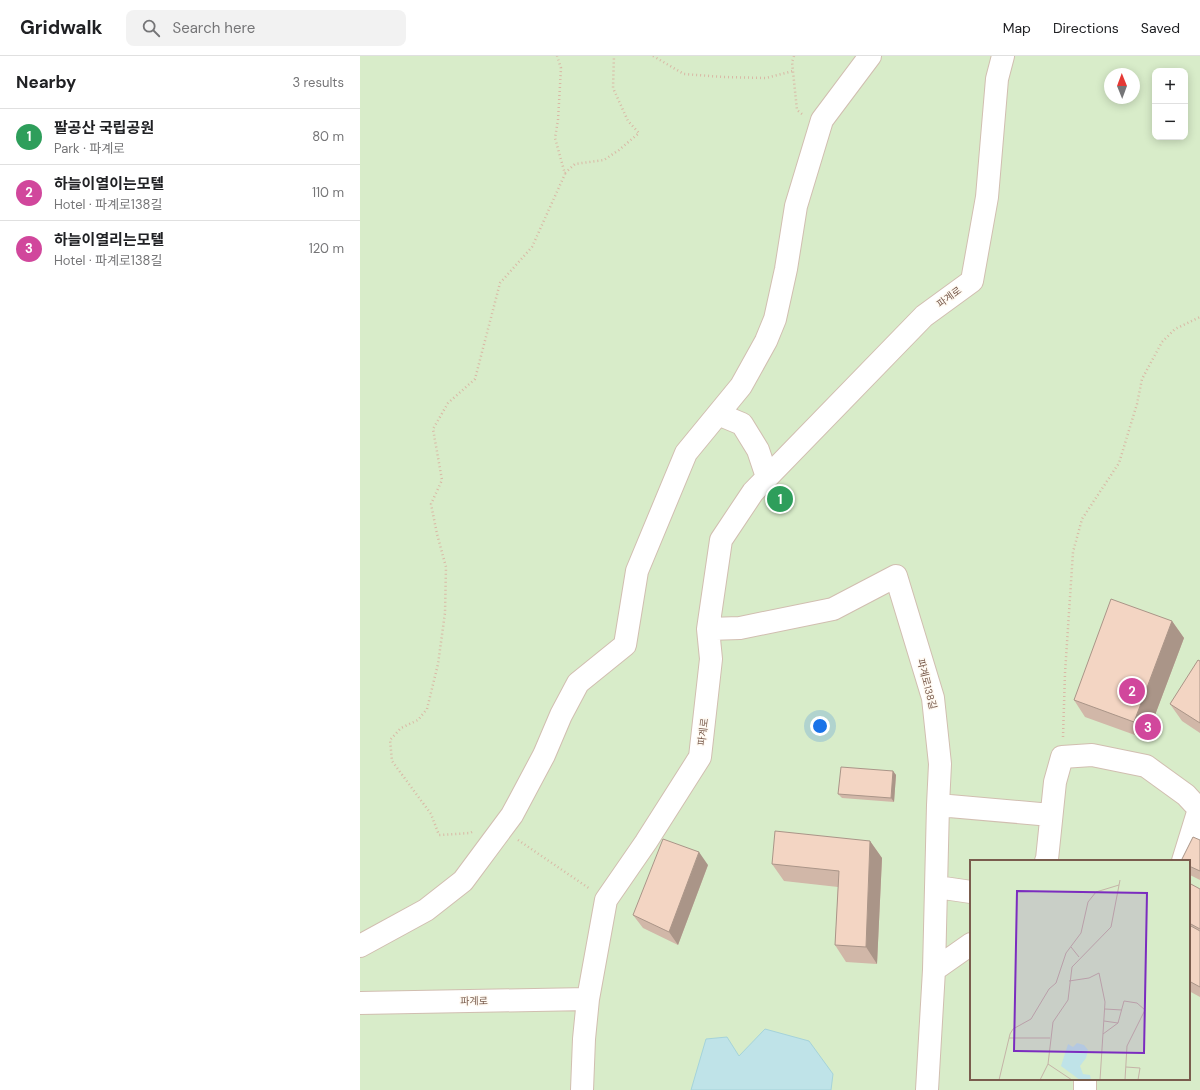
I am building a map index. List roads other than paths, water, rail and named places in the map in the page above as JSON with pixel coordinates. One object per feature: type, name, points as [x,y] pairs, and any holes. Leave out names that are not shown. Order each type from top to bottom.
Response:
[{"type":"street","points":[[360,946],[426,910],[463,881],[516,808],[544,755],[560,715],[578,683],[625,645],[637,571],[686,453],[741,386],[766,341],[775,319],[786,269],[796,206],[822,120],[870,56]]},
{"type":"street","name":"파계로","points":[[582,1090],[584,1039],[588,999],[606,900],[646,842],[700,757],[712,659],[708,629],[721,540],[753,492],[767,477],[924,316],[972,281],[987,197],[996,79],[1003,56]]},
{"type":"street","points":[[718,414],[742,424],[758,450],[767,477]]},
{"type":"street","name":"파계로138길","points":[[708,629],[740,628],[833,610],[896,576],[933,698],[940,764],[934,970],[927,1090]]},
{"type":"street","points":[[1046,860],[1055,782],[1062,757],[1092,755],[1146,766],[1186,795],[1198,809],[1183,860]]},
{"type":"street","points":[[938,805],[1051,815]]},
{"type":"street","points":[[937,886],[970,892]]},
{"type":"street","points":[[934,970],[970,945]]},
{"type":"street","name":"파계로","points":[[360,1003],[588,999]]},
{"type":"water","points":[[765,1029],[809,1041],[833,1074],[831,1090],[691,1090],[706,1039],[727,1037],[739,1056]]},
{"type":"place","name":"팔공산 국립공원","points":[[780,499]]},
{"type":"place","name":"하늘이열이는모텔","points":[[1132,691]]},
{"type":"place","name":"하늘이열리는모텔","points":[[1148,727]]}]
